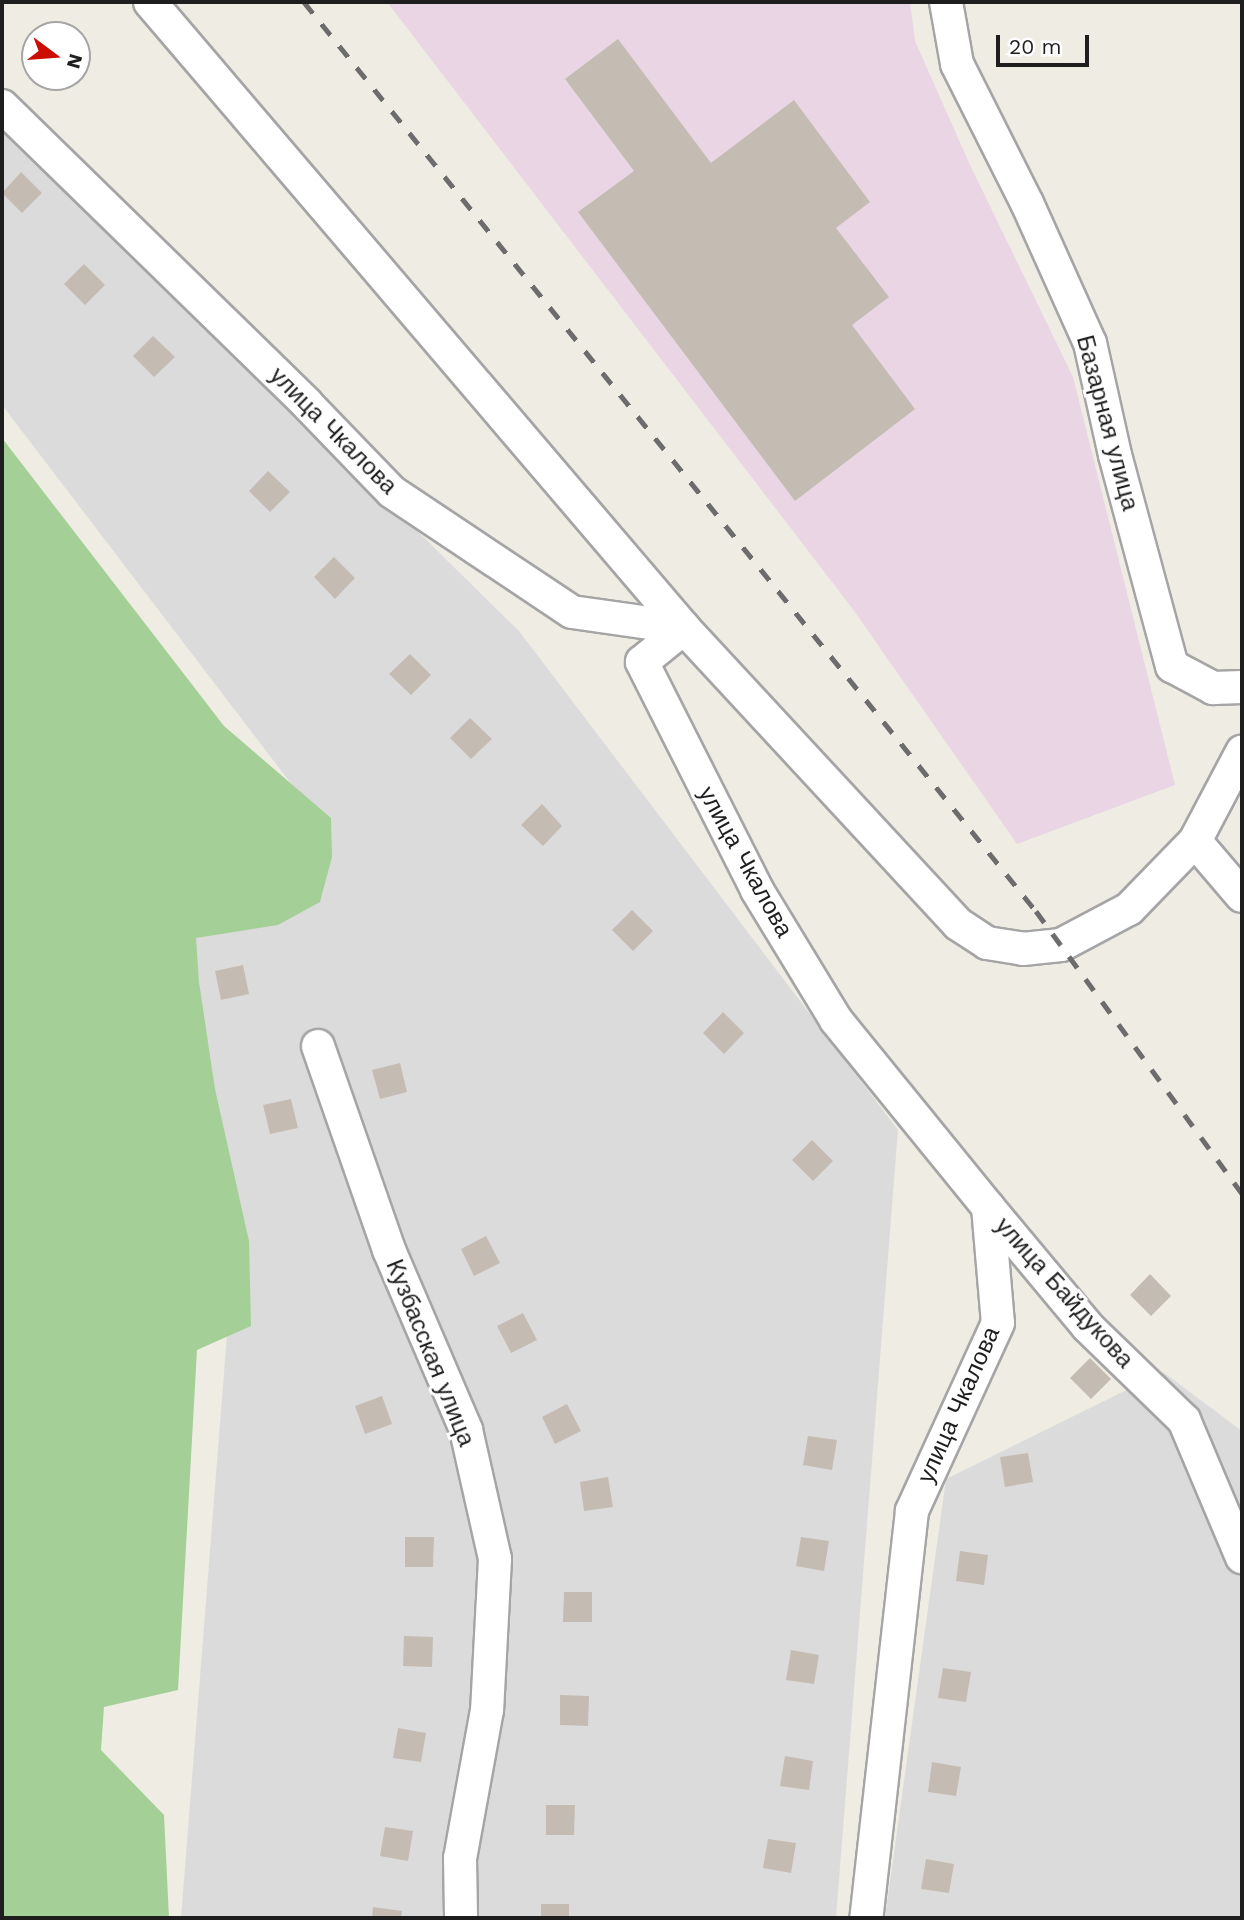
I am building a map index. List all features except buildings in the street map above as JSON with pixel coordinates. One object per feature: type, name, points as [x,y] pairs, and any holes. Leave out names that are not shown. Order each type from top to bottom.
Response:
[{"type":"street","points":[[150,2],[684,628],[958,924],[987,943],[1023,949],[1061,945],[1129,909],[1195,841],[1242,752]]},
{"type":"street","name":"Базарная улица","points":[[946,2],[957,64],[1027,203],[1090,343],[1115,456],[1172,666],[1213,688],[1242,687]]},
{"type":"street","name":"улица Чкалова","points":[[2,106],[307,404],[392,492],[572,612],[684,628]]},
{"type":"street","name":"улица Чкалова","points":[[684,628],[642,662],[757,890],[836,1020],[988,1207],[998,1324],[912,1511],[866,1918]]},
{"type":"street","points":[[1195,841],[1242,896]]},
{"type":"street","name":"Кузбасская улица","points":[[318,1046],[389,1250],[466,1430],[495,1559],[487,1710],[460,1858],[461,1918]]},
{"type":"street","name":"улица Байдукова","points":[[988,1207],[1088,1327],[1184,1420],[1242,1557]]},
{"type":"shaded area","points":[[387,2],[910,2],[915,41],[970,165],[1073,377],[1175,785],[1017,844],[852,608]]},
{"type":"shaded area","points":[[2,123],[519,631],[898,1130],[836,1918],[181,1918],[227,1335],[153,914],[302,798],[2,405]]},
{"type":"shaded area","points":[[1163,1372],[1242,1431],[1242,1918],[885,1918],[946,1479]]},
{"type":"green space","points":[[2,438],[224,726],[331,818],[332,857],[320,902],[278,925],[196,938],[199,982],[215,1089],[249,1241],[251,1326],[197,1350],[178,1690],[104,1707],[101,1750],[164,1815],[169,1918],[2,1918]]},
{"type":"railway","points":[[304,2],[1036,911],[1242,1194]]}]
